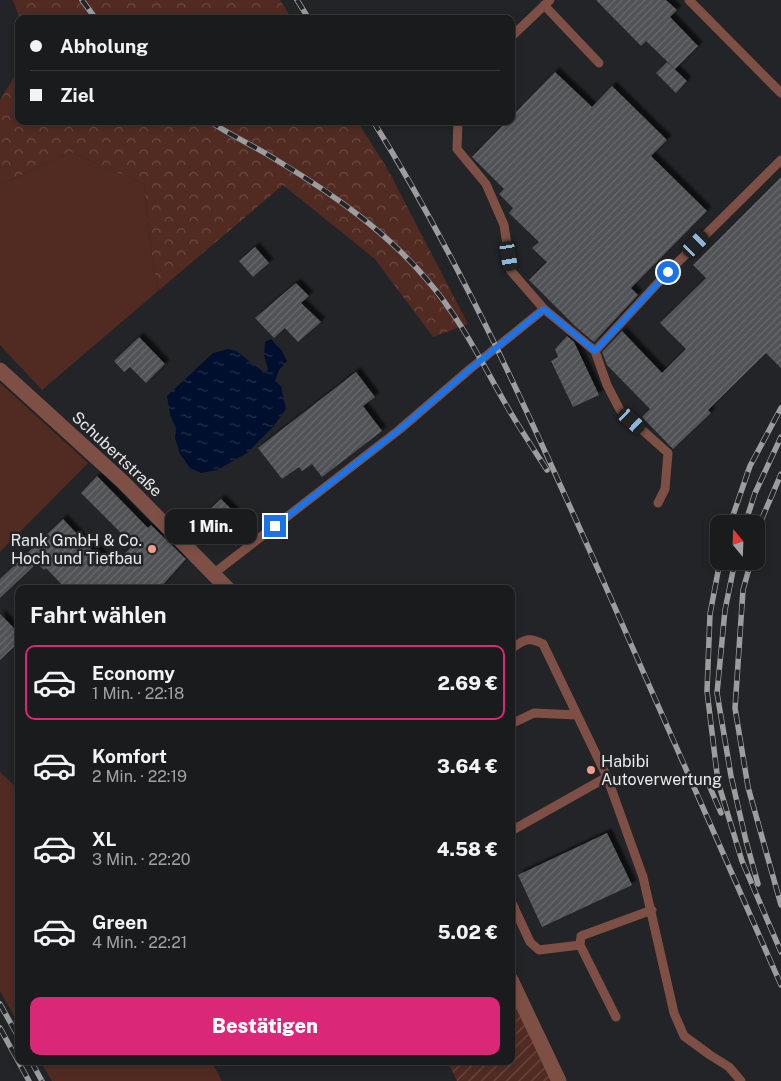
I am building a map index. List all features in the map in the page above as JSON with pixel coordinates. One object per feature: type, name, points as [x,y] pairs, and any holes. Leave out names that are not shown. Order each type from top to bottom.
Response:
[{"type":"street","name":"Schubertstraße","points":[[0,370],[123,482],[224,585]]},
{"type":"street","points":[[515,988],[559,1081]]},
{"type":"lane","points":[[689,0],[781,94]]},
{"type":"lane","points":[[515,32],[547,2],[599,63]]},
{"type":"lane","points":[[458,125],[457,149],[486,184],[504,224],[511,272],[544,309],[595,351],[607,385],[620,410],[668,453],[665,489],[658,503]]},
{"type":"lane","points":[[595,351],[668,272],[781,160]]},
{"type":"lane","points":[[213,574],[399,430],[544,309]]},
{"type":"lane","points":[[515,647],[528,639],[535,639],[543,644],[607,777],[643,877],[674,1013],[684,1036],[729,1067],[741,1081]]},
{"type":"lane","points":[[515,722],[534,712],[577,715]]},
{"type":"lane","points":[[515,829],[607,777]]},
{"type":"lane","points":[[515,909],[534,946],[539,950],[580,945]]},
{"type":"lane","points":[[616,1017],[580,945],[581,936],[652,910]]},
{"type":"green space","points":[[13,0],[280,0],[289,15],[19,15]]},
{"type":"green space","points":[[15,76],[15,125],[360,125],[387,168],[468,324],[433,337],[375,259],[283,185],[158,291],[152,258],[144,184],[71,152],[0,185],[0,100]]},
{"type":"green space","points":[[71,152],[144,184],[152,258],[158,291],[42,390],[0,345],[0,185]]},
{"type":"green space","points":[[0,383],[88,463],[0,552]]},
{"type":"green space","points":[[0,772],[15,786],[15,1018],[0,991]]},
{"type":"green space","points":[[515,1000],[553,1081],[457,1081],[449,1065],[515,1065]]},
{"type":"green space","points":[[42,1065],[213,1065],[222,1081],[52,1081]]},
{"type":"water","points":[[271,339],[282,351],[287,361],[279,370],[275,381],[281,386],[286,409],[273,427],[247,453],[217,470],[201,473],[190,468],[180,454],[175,438],[176,429],[170,415],[167,396],[213,353],[228,349],[236,351],[265,373],[268,369],[264,355],[265,342]]},
{"type":"building","points":[[596,0],[666,0],[677,10],[670,17],[698,46],[675,69],[646,41],[641,46]]},
{"type":"building","points":[[667,62],[687,81],[676,93],[656,73]]},
{"type":"building","points":[[555,72],[592,107],[612,86],[667,140],[651,156],[707,211],[631,288],[638,295],[594,342],[576,327],[529,280],[547,262],[532,248],[539,242],[509,213],[513,208],[499,194],[504,189],[472,157],[503,125],[515,125],[515,113]]},
{"type":"building","points":[[781,177],[781,368],[766,353],[708,410],[711,413],[673,449],[642,417],[650,409],[607,365],[602,352],[622,331],[662,373],[686,349],[660,323],[706,278],[693,265]]},
{"type":"building","points":[[255,247],[269,263],[253,277],[239,261]]},
{"type":"building","points":[[296,283],[309,296],[301,303],[321,322],[298,342],[285,328],[274,338],[255,318]]},
{"type":"building","points":[[567,336],[574,342],[599,395],[573,407],[551,361],[558,357],[555,349]]},
{"type":"building","points":[[139,337],[165,364],[146,383],[130,367],[124,372],[114,361]]},
{"type":"building","points":[[356,372],[375,397],[363,406],[382,431],[322,477],[312,464],[302,471],[299,467],[282,479],[258,448]]},
{"type":"building","points":[[97,476],[148,528],[151,525],[186,559],[163,585],[62,585],[46,568],[44,570],[37,563],[0,598],[0,579],[63,519],[94,552],[96,550],[113,566],[133,545],[81,493]]},
{"type":"building","points":[[221,499],[252,530],[236,546],[205,514]]},
{"type":"building","points":[[0,614],[15,629],[15,646],[0,660]]},
{"type":"building","points":[[607,833],[632,885],[542,927],[518,875]]},
{"type":"railway","points":[[82,0],[93,15]]},
{"type":"railway","points":[[297,0],[306,15]]},
{"type":"railway","points":[[215,125],[270,156],[339,201],[377,230],[412,263],[440,295],[460,325],[510,412],[547,470]]},
{"type":"railway","points":[[375,125],[437,231],[495,344],[601,576],[781,985]]},
{"type":"railway","points":[[733,515],[750,466],[781,408]]},
{"type":"railway","points":[[748,515],[755,493],[781,437]]},
{"type":"railway","points":[[763,515],[781,474]]},
{"type":"railway","points":[[718,570],[710,614],[707,691],[718,782],[742,861],[781,952]]},
{"type":"railway","points":[[733,570],[725,610],[717,693],[731,776],[758,884]]},
{"type":"railway","points":[[749,570],[743,590],[735,708],[748,787],[781,905]]},
{"type":"railway","points":[[706,778],[721,813]]},
{"type":"railway","points":[[0,1004],[15,1031]]},
{"type":"railway","points":[[0,1028],[15,1055]]},
{"type":"railway","points":[[20,1065],[29,1081]]},
{"type":"railway","points":[[33,1065],[42,1081]]},
{"type":"place","name":"Rank GmbH & Co. Hoch und Tiefbau","points":[[152,549]]},
{"type":"place","name":"Habibi Autoverwertung","points":[[591,770]]},
{"type":"route","points":[[275,526],[399,430],[544,309],[595,351],[668,272]]}]
